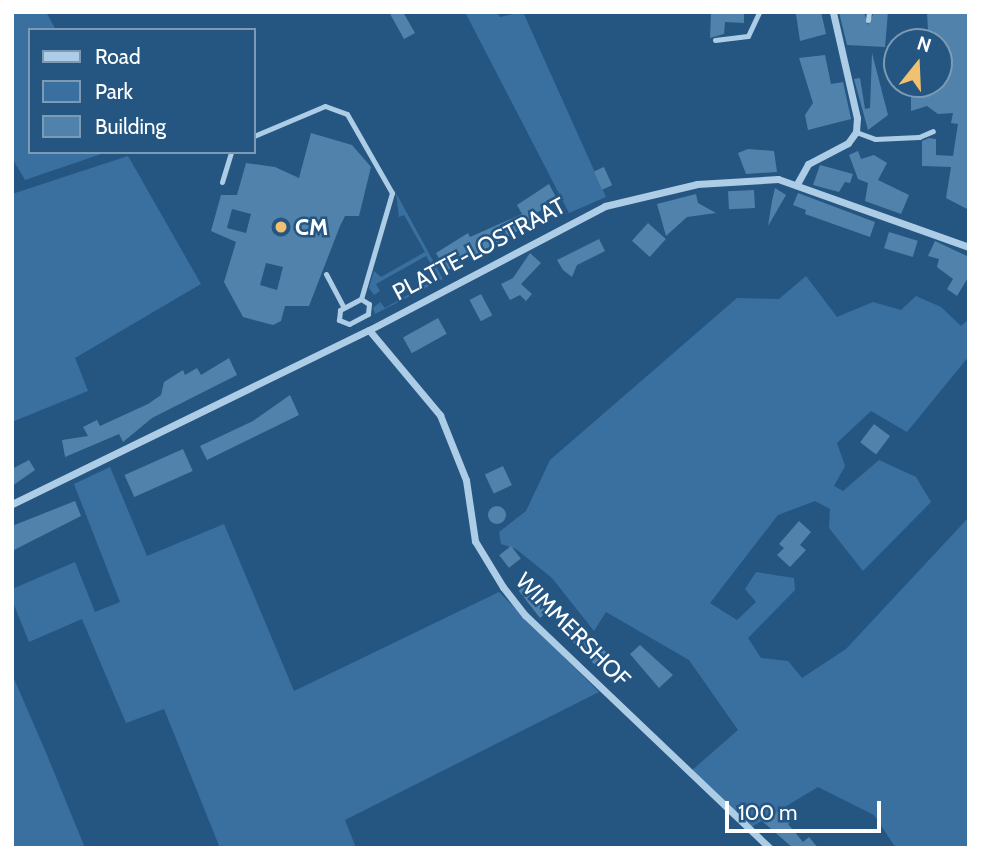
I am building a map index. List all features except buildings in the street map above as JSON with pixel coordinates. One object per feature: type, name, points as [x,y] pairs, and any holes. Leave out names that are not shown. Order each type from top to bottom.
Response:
[{"type":"street","points":[[797,184],[808,164],[848,143],[856,132],[857,118],[832,12]]},
{"type":"street","name":"PLATTE-LOSTRAAT","points":[[12,504],[369,330],[605,206],[697,184],[778,179],[969,247]]},
{"type":"street","name":"WIMMERSHOF","points":[[369,330],[440,415],[466,480],[475,541],[503,587],[525,615],[770,848]]},
{"type":"lane","points":[[715,40],[748,36],[759,12]]},
{"type":"lane","points":[[868,20],[869,12]]},
{"type":"lane","points":[[256,135],[325,106],[347,114],[392,193],[361,299],[344,308],[338,315],[344,323],[362,317],[370,310],[361,299]]},
{"type":"lane","points":[[856,132],[875,139],[919,137],[933,131]]},
{"type":"lane","points":[[222,182],[229,154]]},
{"type":"lane","points":[[326,274],[344,308]]},
{"type":"lane","points":[[362,317],[369,330]]},
{"type":"green space","points":[[12,12],[46,12],[55,28],[28,28],[28,154],[101,154],[25,180],[12,158]]},
{"type":"green space","points":[[465,12],[497,12],[500,17],[523,12],[606,197],[569,213]]},
{"type":"green space","points":[[128,156],[201,284],[75,358],[88,391],[12,422],[12,194]]},
{"type":"green space","points":[[396,193],[443,279],[375,314],[373,308],[380,302],[385,308],[439,277],[426,256],[376,284],[380,291],[374,295],[369,288],[374,271],[381,277],[425,252],[404,215],[399,217]]},
{"type":"green space","points":[[806,276],[837,317],[873,302],[901,310],[916,296],[941,307],[961,326],[969,319],[969,356],[907,432],[871,411],[837,443],[845,466],[834,486],[843,491],[879,460],[916,477],[931,502],[863,571],[829,528],[830,509],[815,501],[778,515],[710,603],[737,620],[756,602],[745,589],[756,572],[794,578],[795,590],[748,638],[761,658],[788,661],[802,678],[846,649],[969,517],[969,848],[896,848],[874,815],[818,787],[750,828],[690,772],[738,730],[689,660],[606,612],[594,631],[552,578],[516,549],[501,544],[499,532],[526,511],[550,460],[737,298],[779,299]]},
{"type":"green space","points":[[110,467],[147,556],[224,524],[294,691],[499,592],[599,692],[345,820],[356,848],[220,848],[164,709],[126,723],[82,619],[29,642],[12,600],[12,589],[75,562],[95,612],[120,602],[74,484]]},
{"type":"green space","points":[[12,674],[47,755],[85,848],[12,848]]},
{"type":"place","name":"CM","points":[[281,227]]}]
